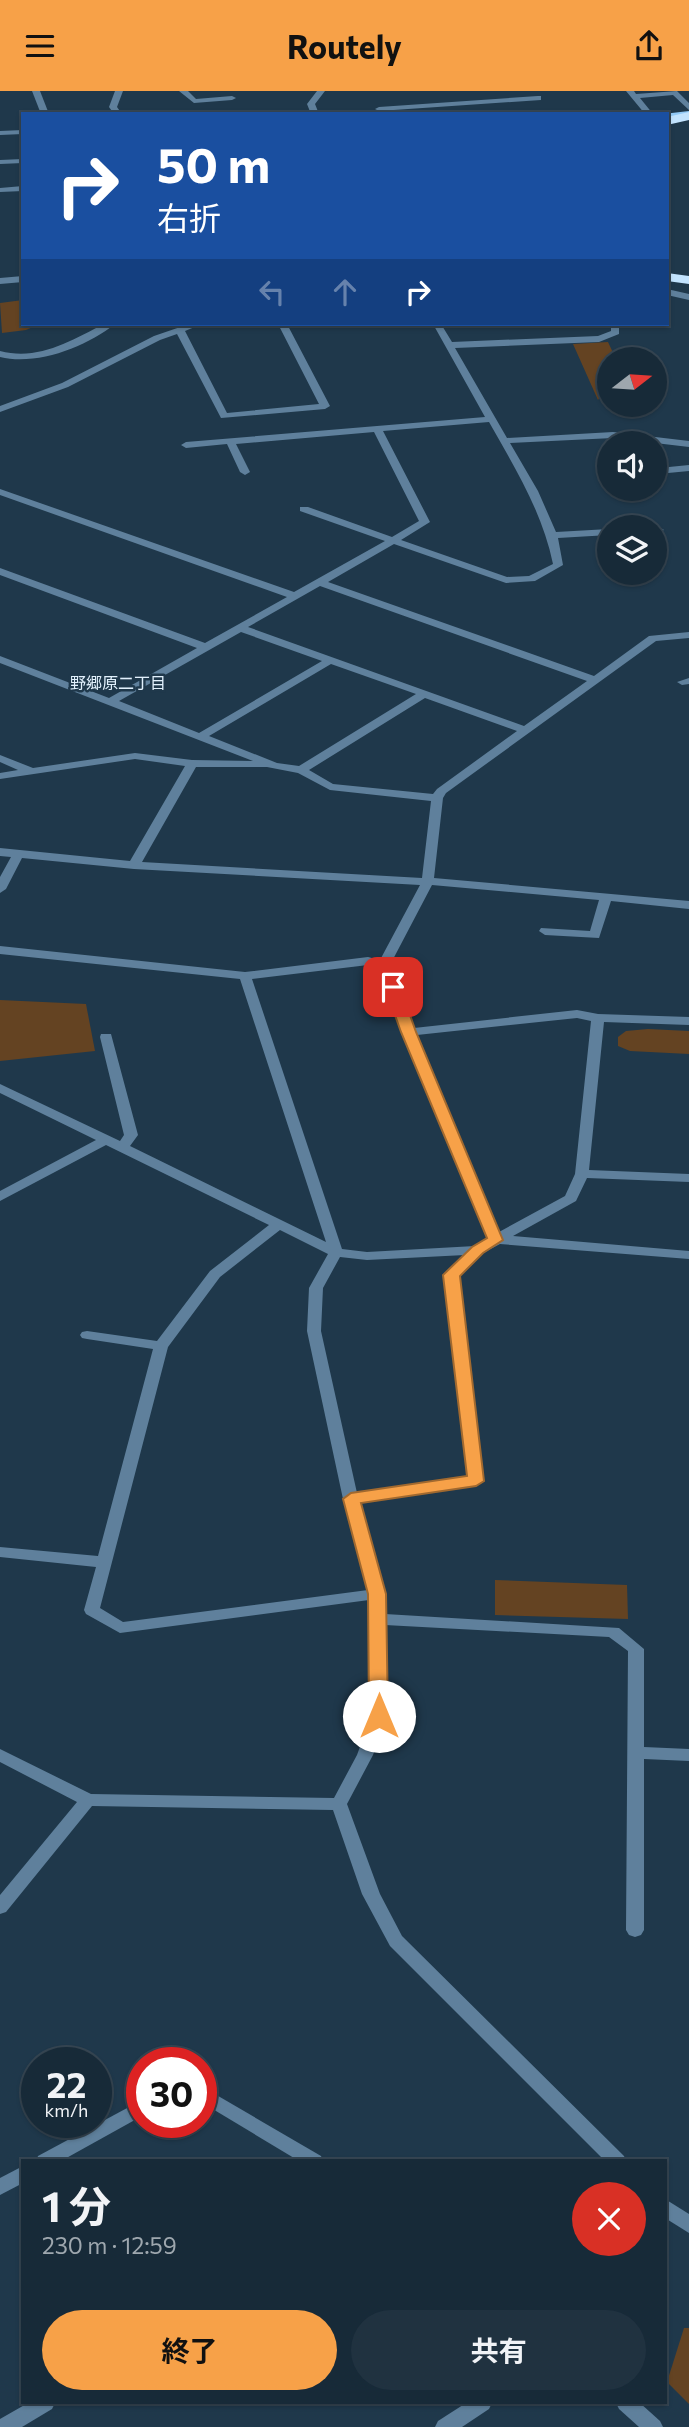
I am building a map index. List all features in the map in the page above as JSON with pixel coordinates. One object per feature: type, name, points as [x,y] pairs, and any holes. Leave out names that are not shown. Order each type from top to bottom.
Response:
[{"type":"highway","points":[[669,118],[689,115]]},
{"type":"highway","points":[[669,277],[689,279]]},
{"type":"street","points":[[36,91],[44,112]]},
{"type":"street","points":[[117,112],[113,107],[119,91]]},
{"type":"street","points":[[183,91],[194,101],[232,98]]},
{"type":"street","points":[[315,112],[311,104],[321,91]]},
{"type":"street","points":[[463,91],[471,103]]},
{"type":"street","points":[[632,93],[674,92],[689,108]]},
{"type":"street","points":[[632,93],[647,112]]},
{"type":"street","points":[[379,109],[538,98]]},
{"type":"street","points":[[0,134],[21,132]]},
{"type":"street","points":[[0,162],[21,161]]},
{"type":"street","points":[[0,190],[21,188]]},
{"type":"street","points":[[0,281],[21,279]]},
{"type":"street","points":[[669,292],[689,297]]},
{"type":"street","points":[[0,354],[13,359],[30,359],[50,353],[106,326]]},
{"type":"street","points":[[0,409],[65,386],[157,338],[192,326]]},
{"type":"street","points":[[180,331],[224,416],[325,406],[283,326]]},
{"type":"street","points":[[304,509],[506,580],[531,579],[558,565],[552,535],[533,491],[439,326]]},
{"type":"street","points":[[450,345],[599,339],[616,332],[615,326]]},
{"type":"street","points":[[186,445],[491,419]]},
{"type":"street","points":[[110,702],[425,522],[377,429]]},
{"type":"street","points":[[505,441],[580,434],[597,435]]},
{"type":"street","points":[[230,441],[245,472]]},
{"type":"street","points":[[667,442],[689,444]]},
{"type":"street","points":[[667,470],[689,468]]},
{"type":"street","points":[[0,492],[295,596]]},
{"type":"street","points":[[552,535],[597,533]]},
{"type":"street","points":[[0,571],[205,647]]},
{"type":"street","points":[[319,582],[596,680]]},
{"type":"street","points":[[240,628],[526,730]]},
{"type":"street","points":[[495,1240],[384,965],[428,881],[437,799],[441,791],[653,638],[689,635]]},
{"type":"street","points":[[0,659],[275,766]]},
{"type":"street","points":[[200,737],[331,660]]},
{"type":"street","points":[[301,770],[424,694]]},
{"type":"street","points":[[0,776],[135,756],[192,763],[275,766],[301,770],[330,787],[437,799]]},
{"type":"street","points":[[0,758],[34,772]]},
{"type":"street","points":[[134,865],[192,763]]},
{"type":"street","points":[[0,852],[134,865],[428,881],[689,905]]},
{"type":"street","points":[[0,889],[18,854]]},
{"type":"street","points":[[545,931],[595,935],[606,897]]},
{"type":"street","points":[[0,950],[245,976],[368,961],[384,965]]},
{"type":"street","points":[[245,976],[336,1252],[316,1288],[314,1331],[351,1499],[377,1594],[379,1716],[365,1755],[339,1804],[371,1894],[396,1941],[615,2159]]},
{"type":"street","points":[[409,1032],[577,1014],[598,1018],[689,1021]]},
{"type":"street","points":[[351,1499],[476,1481],[452,1275],[478,1250],[570,1198],[582,1174],[598,1018]]},
{"type":"street","points":[[106,1037],[131,1135],[122,1147]]},
{"type":"street","points":[[0,1088],[336,1252],[367,1255],[478,1250]]},
{"type":"street","points":[[0,1197],[107,1139]]},
{"type":"street","points":[[582,1174],[689,1178]]},
{"type":"street","points":[[279,1224],[215,1274],[161,1346],[92,1610],[120,1628],[377,1594]]},
{"type":"street","points":[[495,1240],[689,1255]]},
{"type":"street","points":[[87,1335],[161,1346]]},
{"type":"street","points":[[0,1552],[103,1562]]},
{"type":"street","points":[[378,1619],[613,1632],[636,1649],[635,1930]]},
{"type":"street","points":[[635,1753],[689,1755]]},
{"type":"street","points":[[0,1755],[88,1800],[339,1804]]},
{"type":"street","points":[[0,1906],[88,1800]]},
{"type":"street","points":[[217,2103],[311,2159]]},
{"type":"street","points":[[49,2159],[126,2116]]},
{"type":"street","points":[[0,2186],[21,2175]]},
{"type":"street","points":[[667,2208],[689,2225]]},
{"type":"street","points":[[5,2427],[43,2404]]},
{"type":"street","points":[[445,2427],[480,2404]]},
{"type":"street","points":[[627,2404],[653,2427]]},
{"type":"shaded area","points":[[21,300],[21,326],[35,326],[2,333],[0,303]]},
{"type":"shaded area","points":[[608,342],[610,347],[597,347],[597,398],[573,344]]},
{"type":"shaded area","points":[[0,1000],[86,1004],[95,1051],[0,1061]]},
{"type":"shaded area","points":[[626,1031],[689,1031],[689,1054],[630,1051],[618,1046],[618,1037]]},
{"type":"shaded area","points":[[495,1580],[627,1585],[628,1619],[495,1615]]},
{"type":"shaded area","points":[[684,2328],[689,2328],[689,2404],[667,2382]]},
{"type":"district","name":"野郷原二丁目","points":[[118,682]]},
{"type":"route","points":[[379,1716],[377,1594],[351,1499],[476,1481],[452,1275],[478,1250],[495,1240],[393,987]]}]
